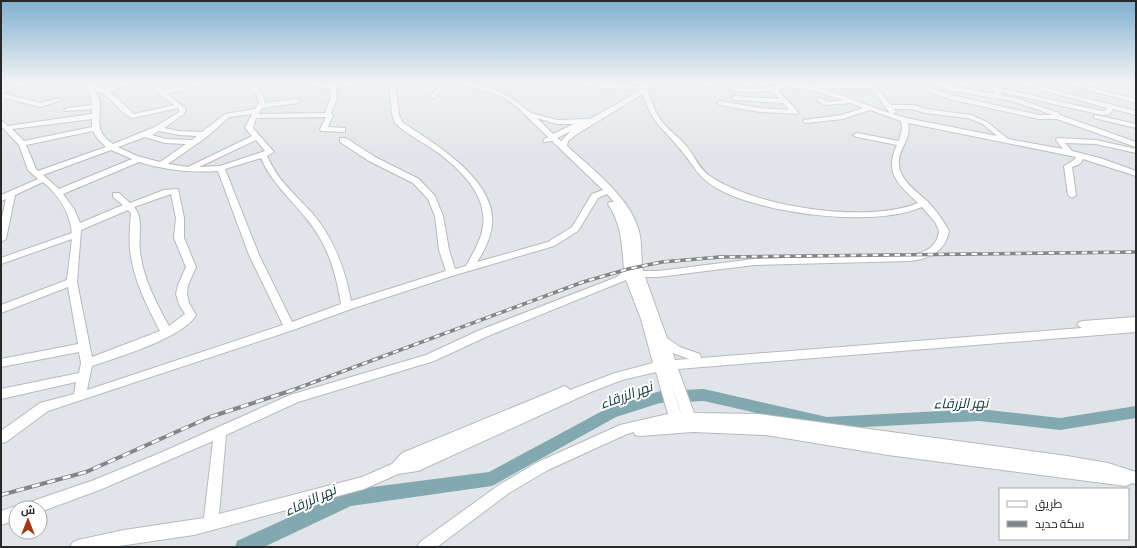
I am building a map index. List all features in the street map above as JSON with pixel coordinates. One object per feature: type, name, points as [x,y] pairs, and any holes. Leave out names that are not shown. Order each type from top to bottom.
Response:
[{"type":"street","points":[[67,110],[78,109]]},
{"type":"street","points":[[97,109],[96,128],[102,140],[114,148],[139,159],[161,165],[187,169],[220,168],[263,155],[270,151],[249,128],[258,111]]},
{"type":"street","points":[[125,109],[134,116],[167,109]]},
{"type":"street","points":[[1,198],[11,194],[40,176],[158,130],[182,112],[182,109]]},
{"type":"street","points":[[161,165],[205,134],[226,115],[268,109]]},
{"type":"street","points":[[327,115],[331,109]]},
{"type":"street","points":[[395,109],[397,121],[451,158],[468,174],[478,187],[486,209],[488,227],[481,246],[470,267]]},
{"type":"street","points":[[513,109],[549,138],[563,147],[605,192]]},
{"type":"street","points":[[521,109],[549,138],[625,210],[633,225],[636,240],[635,271],[632,284],[667,369]]},
{"type":"street","points":[[563,147],[568,136],[612,109]]},
{"type":"street","points":[[652,109],[655,117],[684,148],[696,167],[705,177],[728,190],[782,206],[815,213],[902,211],[924,203]]},
{"type":"street","points":[[757,109],[796,112]]},
{"type":"street","points":[[792,109],[812,126]]},
{"type":"street","points":[[806,121],[843,118],[868,109]]},
{"type":"street","points":[[871,109],[901,119],[1069,153],[1136,174]]},
{"type":"street","points":[[48,502],[97,485],[220,433],[294,398],[430,358],[484,333],[617,281],[635,271],[658,274],[754,262],[922,257],[929,254],[944,237],[942,226],[924,203],[903,181],[896,169],[895,163],[907,133],[901,119],[891,109]]},
{"type":"street","points":[[917,109],[925,111],[969,116],[985,123],[1008,141]]},
{"type":"street","points":[[1000,109],[1039,117],[1058,116]]},
{"type":"street","points":[[1038,109],[1136,145]]},
{"type":"street","points":[[1084,109],[1102,113],[1108,113],[1111,109]]},
{"type":"street","points":[[1121,109],[1136,113]]},
{"type":"street","points":[[258,111],[331,115],[324,129],[342,130]]},
{"type":"street","points":[[524,111],[540,118],[552,121],[588,121]]},
{"type":"street","points":[[1058,116],[1060,111],[1068,111],[1136,126]]},
{"type":"street","points":[[4,125],[96,116]]},
{"type":"street","points":[[549,138],[596,119]]},
{"type":"street","points":[[4,125],[22,144],[30,167],[58,193],[73,214],[77,231],[72,282],[87,363],[79,397]]},
{"type":"street","points":[[22,144],[96,128]]},
{"type":"street","points":[[158,130],[179,133],[205,134]]},
{"type":"street","points":[[145,135],[166,141],[194,142]]},
{"type":"street","points":[[857,135],[902,144]]},
{"type":"street","points":[[187,169],[256,137]]},
{"type":"street","points":[[343,140],[372,159],[416,181],[432,198],[439,216],[444,250],[451,273]]},
{"type":"street","points":[[1069,153],[1060,140],[1096,142],[1136,151]]},
{"type":"street","points":[[263,155],[268,170],[278,184],[316,224],[333,249],[344,286],[347,306]]},
{"type":"street","points":[[1072,194],[1068,166],[1077,162],[1081,156]]},
{"type":"street","points":[[58,193],[139,159]]},
{"type":"street","points":[[220,168],[254,255],[289,327]]},
{"type":"street","points":[[1,261],[77,231],[129,206],[167,192],[175,191],[180,218],[179,238],[191,267],[182,286],[182,295],[184,304],[191,315],[185,322],[166,332],[87,363]]},
{"type":"street","points":[[1,438],[44,407],[79,397],[289,327],[347,306],[559,240],[575,229],[581,222],[591,199],[605,192]]},
{"type":"street","points":[[1,239],[11,194]]},
{"type":"street","points":[[116,195],[135,213],[135,252],[153,306],[166,332]]},
{"type":"street","points":[[635,271],[643,286],[663,341],[667,369],[676,401],[684,422]]},
{"type":"street","points":[[643,286],[658,274]]},
{"type":"street","points":[[617,281],[632,284]]},
{"type":"street","points":[[1,309],[72,282]]},
{"type":"street","points":[[78,547],[124,537],[184,530],[211,524],[364,483],[397,468],[413,467],[421,457],[611,378],[667,369],[695,361],[1029,333],[1136,321]]},
{"type":"street","points":[[1029,333],[1136,328]]},
{"type":"street","points":[[663,341],[695,361]]},
{"type":"street","points":[[1,363],[85,347]]},
{"type":"street","points":[[667,369],[683,369],[695,361]]},
{"type":"street","points":[[1,394],[85,376]]},
{"type":"street","points":[[426,547],[504,488],[523,476],[580,448],[612,435],[684,422],[778,431],[888,449],[1136,479]]},
{"type":"street","points":[[211,524],[220,433]]},
{"type":"waterway","name":"نهر الزرقاء","points":[[244,547],[349,498],[492,479],[611,413],[660,397],[704,395],[827,423],[979,415],[1060,424],[1136,412]]},
{"type":"railway","points":[[291,391],[583,282],[628,269],[662,262],[720,257],[1136,252]]},
{"type":"railway","points":[[1,495],[86,472],[210,417],[291,391]]}]
